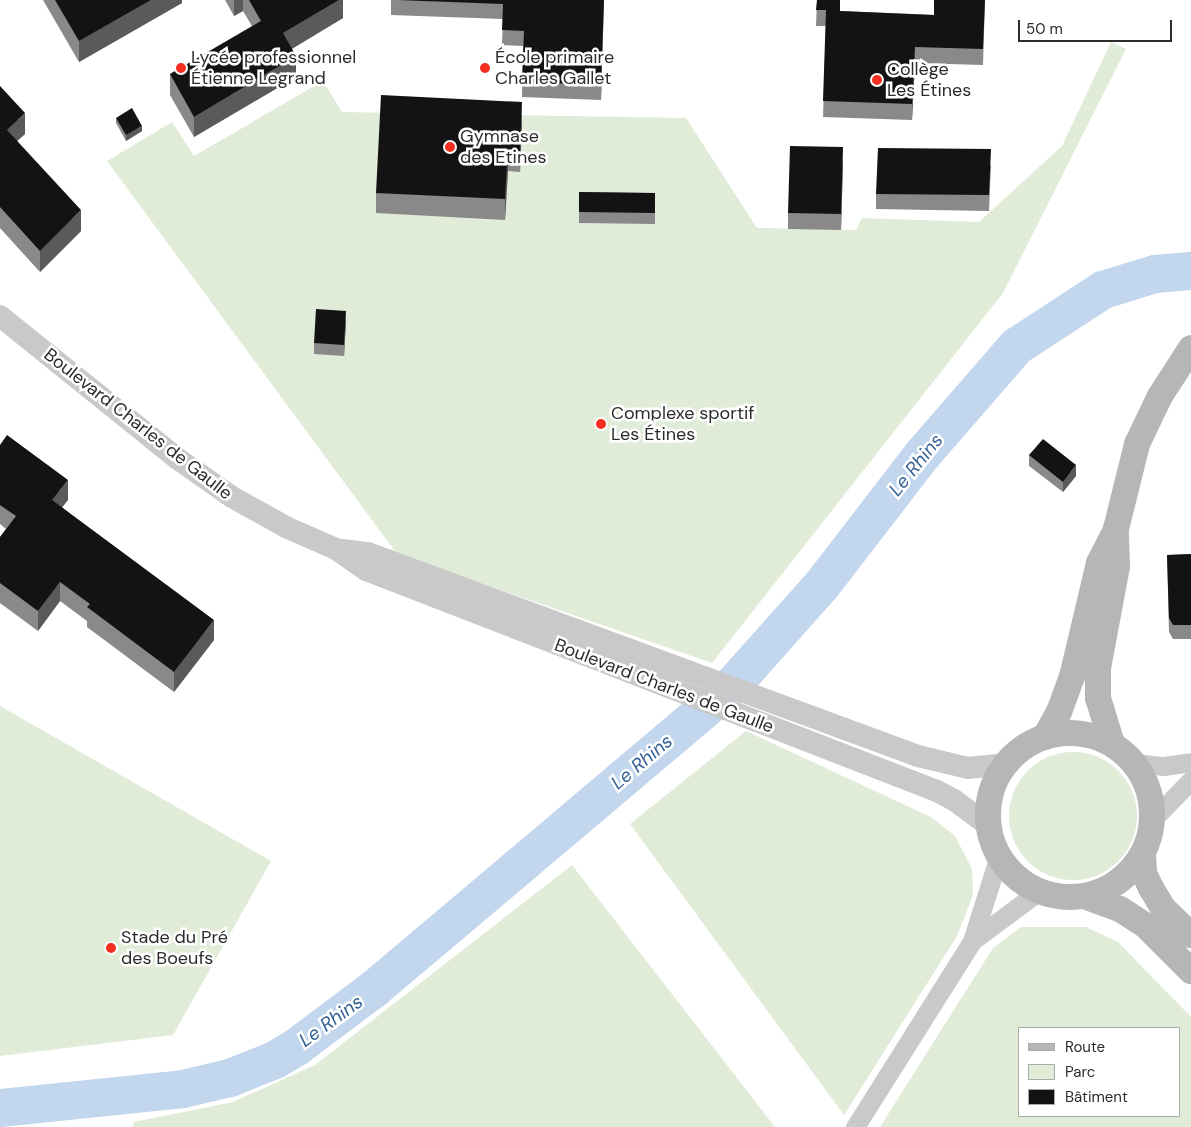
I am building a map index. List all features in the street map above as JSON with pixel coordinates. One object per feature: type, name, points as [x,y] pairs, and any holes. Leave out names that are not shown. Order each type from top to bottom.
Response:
[{"type":"main road","points":[[1045,737],[1059,712],[1072,677],[1098,563],[1116,529],[1137,444],[1189,355]]},
{"type":"main road","points":[[1112,744],[1098,698],[1098,668],[1117,566],[1116,529]]},
{"type":"main road","points":[[1143,853],[1128,873],[1108,888],[1084,896],[1062,897],[1039,891],[1023,882],[999,856],[989,826],[992,793],[1007,764],[1024,748],[1045,737],[1079,733],[1112,744],[1134,763],[1148,789],[1152,820],[1143,853],[1144,873],[1163,908],[1191,935]]},
{"type":"main road","points":[[1084,896],[1120,909],[1146,926],[1191,971]]},
{"type":"street","name":"Boulevard Charles de Gaulle","points":[[0,316],[178,459],[232,497],[288,528],[336,549],[381,576],[936,791],[954,800],[989,826]]},
{"type":"street","name":"Boulevard Charles de Gaulle","points":[[336,549],[368,553],[950,766],[988,768],[1007,764]]},
{"type":"street","points":[[1134,763],[1164,766],[1191,762]]},
{"type":"street","points":[[1152,820],[1191,780]]},
{"type":"street","points":[[855,1127],[972,941],[999,856]]},
{"type":"street","points":[[972,941],[1039,891]]},
{"type":"green space","name":"Complexe sportif Les Étines","points":[[1111,42],[1126,49],[1003,293],[712,663],[397,554],[107,161],[172,122],[194,156],[323,81],[342,112],[686,118],[757,228],[856,230],[862,218],[979,222],[1062,146]]},
{"type":"green space","name":"Stade du Pré des Boeufs","points":[[0,706],[271,861],[173,1035],[0,1056]]},
{"type":"green space","points":[[746,731],[931,817],[955,836],[972,869],[973,895],[957,936],[844,1115],[630,824]]},
{"type":"green space","points":[[1073,752],[1086,753],[1098,757],[1118,771],[1132,791],[1136,803],[1136,829],[1132,841],[1118,861],[1098,875],[1086,879],[1073,880],[1060,879],[1048,875],[1028,861],[1014,841],[1010,829],[1009,816],[1010,803],[1014,791],[1028,771],[1048,757],[1060,753]]},
{"type":"green space","points":[[572,865],[775,1127],[133,1127],[134,1122],[233,1102],[315,1065]]},
{"type":"green space","points":[[1021,927],[1086,927],[1118,942],[1191,1017],[1191,1127],[880,1127],[993,948]]},
{"type":"building","points":[[55,0],[151,0],[79,41]]},
{"type":"building","points":[[249,0],[339,0],[283,33],[296,56],[194,117],[170,74],[261,21]]},
{"type":"building","points":[[397,0],[604,0],[601,85],[522,82],[524,31],[502,30],[503,4]]},
{"type":"building","points":[[817,0],[840,0],[840,11],[934,15],[934,0],[985,0],[983,49],[915,47],[912,104],[823,101],[826,10],[816,10]]},
{"type":"building","points":[[0,86],[25,113],[7,130],[81,210],[40,251],[0,207]]},
{"type":"building","name":"Gymnase des Etines","points":[[381,95],[522,102],[520,151],[508,150],[505,199],[376,193]]},
{"type":"building","points":[[132,108],[142,126],[126,135],[116,118]]},
{"type":"building","points":[[790,146],[843,147],[841,214],[788,213]]},
{"type":"building","points":[[878,148],[991,149],[989,195],[876,194]]},
{"type":"building","points":[[579,192],[655,193],[655,213],[579,212]]},
{"type":"building","points":[[316,309],[346,311],[344,345],[314,343]]},
{"type":"building","points":[[7,435],[68,480],[52,500],[214,620],[174,672],[87,607],[90,604],[60,582],[38,611],[0,583],[0,537],[16,516],[0,505],[0,445]]},
{"type":"building","points":[[1043,439],[1076,465],[1063,482],[1029,455]]},
{"type":"building","points":[[1191,554],[1191,625],[1173,625],[1169,618],[1167,555]]},
{"type":"waterway","name":"Le Rhins","points":[[0,1108],[183,1089],[230,1078],[275,1060],[298,1046],[374,989],[732,686],[822,585],[923,454],[1017,346],[1103,290],[1155,274],[1191,271]]},
{"type":"place","name":"Lycée professionnel Étienne Legrand","points":[[181,68]]},
{"type":"place","name":"École primaire Charles Gallet","points":[[485,68]]},
{"type":"place","name":"Collège Les Étines","points":[[877,80]]},
{"type":"place","name":"Gymnase des Etines","points":[[450,147]]},
{"type":"place","name":"Complexe sportif Les Étines","points":[[601,424]]},
{"type":"place","name":"Stade du Pré des Boeufs","points":[[111,948]]}]
